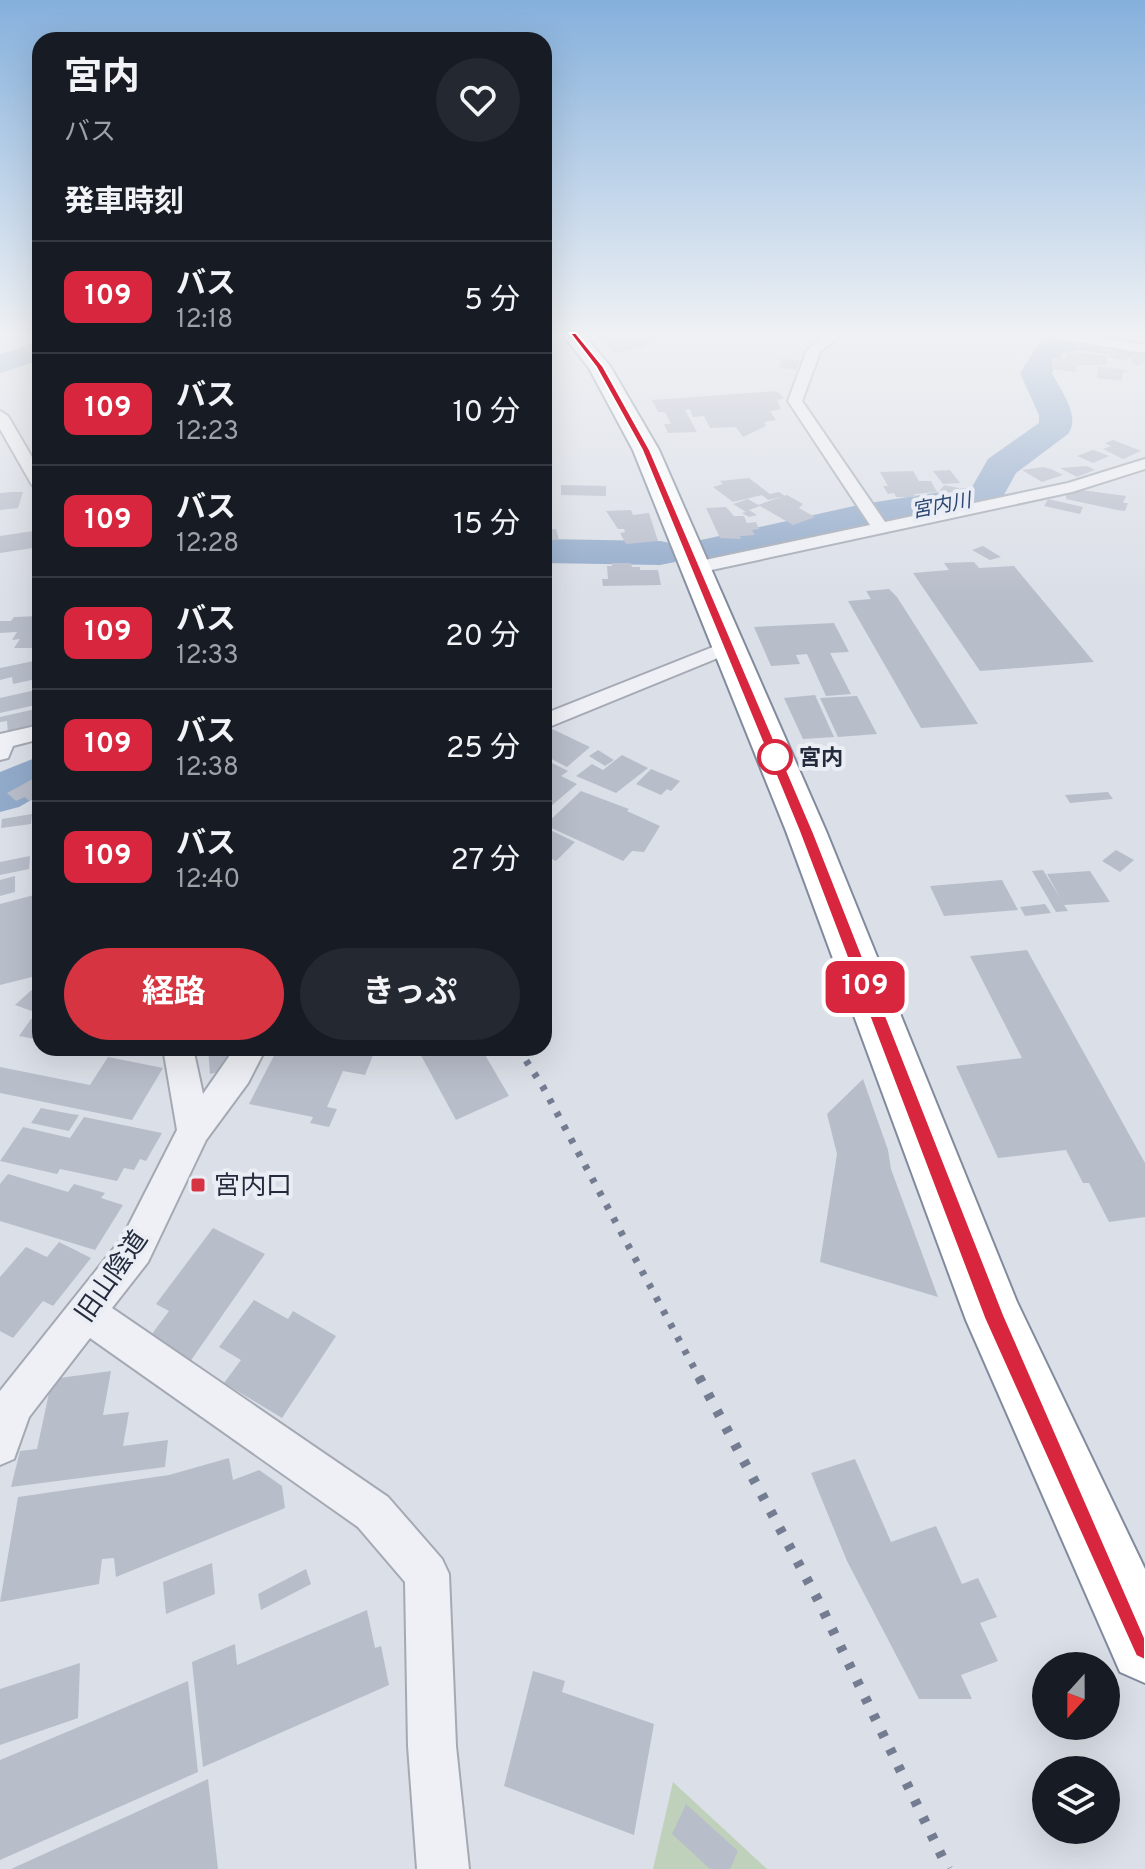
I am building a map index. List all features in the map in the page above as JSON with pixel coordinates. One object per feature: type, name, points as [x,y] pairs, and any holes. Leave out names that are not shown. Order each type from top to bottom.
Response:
[{"type":"highway","points":[[630,422],[646,450],[806,831],[995,1320],[1145,1647]]},
{"type":"street","points":[[4,422],[32,471]]},
{"type":"street","points":[[809,422],[880,527]]},
{"type":"street","points":[[693,568],[1072,487],[1145,464]]},
{"type":"street","points":[[552,719],[728,647]]},
{"type":"street","points":[[0,753],[2,741],[32,734]]},
{"type":"street","points":[[180,1056],[194,1130]]},
{"type":"street","name":"旧山陰道","points":[[0,1445],[13,1406],[135,1250],[194,1130],[237,1074],[247,1056]]},
{"type":"street","points":[[87,1313],[373,1512],[427,1574],[432,1746],[443,1869]]},
{"type":"green space","points":[[673,1782],[767,1869],[653,1869]]},
{"type":"building","points":[[692,422],[697,432],[668,433],[664,424]]},
{"type":"building","points":[[707,422],[764,422],[766,426],[743,437],[736,427],[710,428]]},
{"type":"building","points":[[1113,440],[1141,451],[1123,459],[1103,449],[1111,446],[1105,443]]},
{"type":"building","points":[[1093,450],[1109,456],[1093,463],[1077,456]]},
{"type":"building","points":[[1087,466],[1095,470],[1077,477],[1060,468]]},
{"type":"building","points":[[1043,467],[1063,475],[1042,482],[1022,470]]},
{"type":"building","points":[[950,470],[960,483],[943,484],[933,471]]},
{"type":"building","points":[[913,471],[919,481],[931,481],[937,492],[914,494],[916,497],[888,494],[883,486],[888,486],[880,472]]},
{"type":"building","points":[[749,478],[770,494],[779,492],[785,496],[768,500],[762,495],[733,502],[713,487],[723,484],[720,481]]},
{"type":"building","points":[[561,485],[606,486],[606,496],[561,495]]},
{"type":"building","points":[[944,485],[959,488],[953,499],[936,496]]},
{"type":"building","points":[[1067,490],[1126,496],[1123,503],[1128,503],[1125,511],[1066,499]]},
{"type":"building","points":[[23,492],[18,508],[0,510],[0,493]]},
{"type":"building","points":[[787,495],[803,504],[799,508],[815,517],[793,525],[760,506],[749,510],[757,515],[749,517],[733,504],[748,499],[758,505]]},
{"type":"building","points":[[1048,499],[1083,507],[1080,514],[1044,506]]},
{"type":"building","points":[[726,507],[734,516],[744,516],[747,523],[756,522],[759,529],[752,530],[755,535],[740,536],[741,539],[720,538],[706,508]]},
{"type":"building","points":[[631,510],[633,515],[649,513],[658,541],[626,544],[620,533],[625,532],[624,529],[618,529],[606,511]]},
{"type":"building","points":[[552,529],[556,529],[559,540],[552,540]]},
{"type":"building","points":[[32,531],[32,548],[0,553],[0,536]]},
{"type":"building","points":[[983,546],[1001,557],[990,560],[972,550]]},
{"type":"building","points":[[974,562],[979,568],[1014,566],[1094,662],[980,671],[913,573],[949,570],[944,563]]},
{"type":"building","points":[[612,563],[631,563],[632,567],[640,567],[640,570],[658,570],[661,585],[603,586],[602,579],[608,579],[607,566],[612,566]]},
{"type":"building","points":[[889,589],[978,724],[921,728],[848,601],[871,599],[866,591]]},
{"type":"building","points":[[32,616],[32,648],[14,648],[20,639],[12,640],[17,632],[0,633],[0,621],[11,621],[14,617]]},
{"type":"building","points":[[834,623],[849,652],[830,653],[851,694],[826,696],[807,654],[796,655],[800,664],[771,666],[754,627]]},
{"type":"building","points":[[32,661],[32,680],[13,684],[12,677],[0,680],[0,668]]},
{"type":"building","points":[[32,691],[32,706],[0,713],[0,698]]},
{"type":"building","points":[[815,695],[834,737],[803,739],[784,698]]},
{"type":"building","points":[[857,696],[877,734],[838,737],[820,698]]},
{"type":"building","points":[[32,710],[32,730],[8,735],[7,721],[0,722],[0,717]]},
{"type":"building","points":[[552,729],[590,747],[567,767],[552,759]]},
{"type":"building","points":[[598,750],[614,760],[605,766],[589,756]]},
{"type":"building","points":[[622,755],[648,768],[616,793],[576,776],[592,764],[603,770]]},
{"type":"building","points":[[552,763],[568,771],[561,776],[577,784],[552,805]]},
{"type":"building","points":[[651,769],[680,781],[671,791],[667,789],[661,795],[636,784]]},
{"type":"building","points":[[32,779],[32,800],[25,797],[16,801],[7,793]]},
{"type":"building","points":[[581,791],[629,809],[627,811],[660,826],[644,852],[632,851],[623,861],[552,828],[552,818]]},
{"type":"building","points":[[1108,792],[1113,799],[1070,803],[1065,795]]},
{"type":"building","points":[[32,814],[31,824],[1,828],[2,819]]},
{"type":"building","points":[[552,831],[575,842],[556,861],[552,859]]},
{"type":"building","points":[[1116,850],[1134,860],[1120,872],[1102,861]]},
{"type":"building","points":[[30,856],[29,869],[0,875],[0,862]]},
{"type":"building","points":[[1043,870],[1061,899],[1047,874],[1090,871],[1110,902],[1064,905],[1068,911],[1056,912],[1032,871]]},
{"type":"building","points":[[15,876],[15,892],[0,896],[0,880]]},
{"type":"building","points":[[1002,880],[1018,910],[944,916],[930,886]]},
{"type":"building","points":[[32,896],[32,977],[0,985],[0,904]]},
{"type":"building","points":[[1045,904],[1051,913],[1025,916],[1020,907]]},
{"type":"building","points":[[1027,950],[1145,1163],[1145,1217],[1109,1222],[1089,1183],[1083,1183],[1066,1150],[998,1158],[956,1066],[1022,1058],[970,956]]},
{"type":"building","points":[[32,990],[32,1011],[15,1005]]},
{"type":"building","points":[[31,1019],[32,1019],[32,1038],[19,1036]]},
{"type":"building","points":[[209,1056],[236,1056],[229,1069],[210,1074]]},
{"type":"building","points":[[274,1056],[373,1056],[365,1075],[343,1071],[327,1107],[337,1109],[329,1127],[310,1123],[313,1117],[249,1104]]},
{"type":"building","points":[[421,1056],[486,1056],[509,1096],[456,1120]]},
{"type":"building","points":[[108,1057],[163,1068],[132,1120],[0,1093],[0,1067],[90,1085]]},
{"type":"building","points":[[863,1079],[888,1150],[891,1169],[938,1297],[820,1262],[837,1154],[827,1114]]},
{"type":"building","points":[[41,1108],[79,1115],[69,1131],[31,1123]]},
{"type":"building","points":[[84,1117],[162,1133],[146,1161],[140,1159],[134,1170],[124,1168],[117,1181],[60,1169],[57,1174],[0,1161],[23,1127],[70,1138]]},
{"type":"building","points":[[8,1174],[68,1192],[74,1184],[105,1193],[101,1198],[123,1205],[95,1250],[0,1221],[0,1184]]},
{"type":"building","points":[[213,1228],[265,1254],[185,1369],[143,1346],[169,1311],[156,1304]]},
{"type":"building","points":[[59,1242],[91,1258],[53,1306],[43,1301],[13,1338],[0,1331],[0,1277],[26,1247],[47,1257]]},
{"type":"building","points":[[254,1300],[288,1319],[293,1311],[336,1336],[282,1418],[224,1383],[241,1360],[219,1347]]},
{"type":"building","points":[[111,1371],[103,1415],[129,1412],[123,1446],[168,1440],[165,1467],[11,1487],[20,1451],[37,1449],[52,1379]]},
{"type":"building","points":[[229,1458],[233,1480],[259,1470],[282,1486],[285,1508],[116,1577],[114,1558],[102,1559],[99,1584],[0,1602],[18,1497],[169,1475]]},
{"type":"building","points":[[855,1459],[891,1542],[936,1526],[962,1584],[978,1578],[997,1617],[980,1623],[998,1661],[961,1675],[972,1699],[919,1699],[847,1561],[811,1473]]},
{"type":"building","points":[[212,1563],[215,1594],[166,1614],[163,1582]]},
{"type":"building","points":[[306,1569],[311,1584],[261,1610],[258,1594]]},
{"type":"building","points":[[367,1610],[375,1648],[381,1646],[389,1685],[203,1767],[192,1662],[235,1644],[237,1665]]},
{"type":"building","points":[[80,1663],[78,1718],[0,1745],[0,1689]]},
{"type":"building","points":[[533,1671],[565,1681],[562,1692],[654,1724],[634,1835],[504,1786]]},
{"type":"building","points":[[188,1681],[198,1772],[0,1860],[0,1760]]},
{"type":"building","points":[[208,1779],[218,1869],[11,1869],[130,1815]]},
{"type":"building","points":[[686,1804],[738,1851],[730,1869],[710,1869],[672,1834]]},
{"type":"waterway","name":"宮内川","points":[[710,550],[863,516],[986,496],[1001,467],[1056,427],[1056,422]]},
{"type":"waterway","name":"宮内川","points":[[552,551],[660,553]]},
{"type":"waterway","name":"宮内川","points":[[0,794],[32,777]]},
{"type":"railway","points":[[523,1056],[543,1087],[700,1379]]},
{"type":"railway","points":[[699,1377],[818,1600],[948,1869]]},
{"type":"bus line","name":"109","points":[[632,422],[646,450],[806,831],[995,1320],[1145,1647]]},
{"type":"place","name":"宮内","points":[[775,757]]},
{"type":"place","name":"宮内口","points":[[198,1185]]}]
